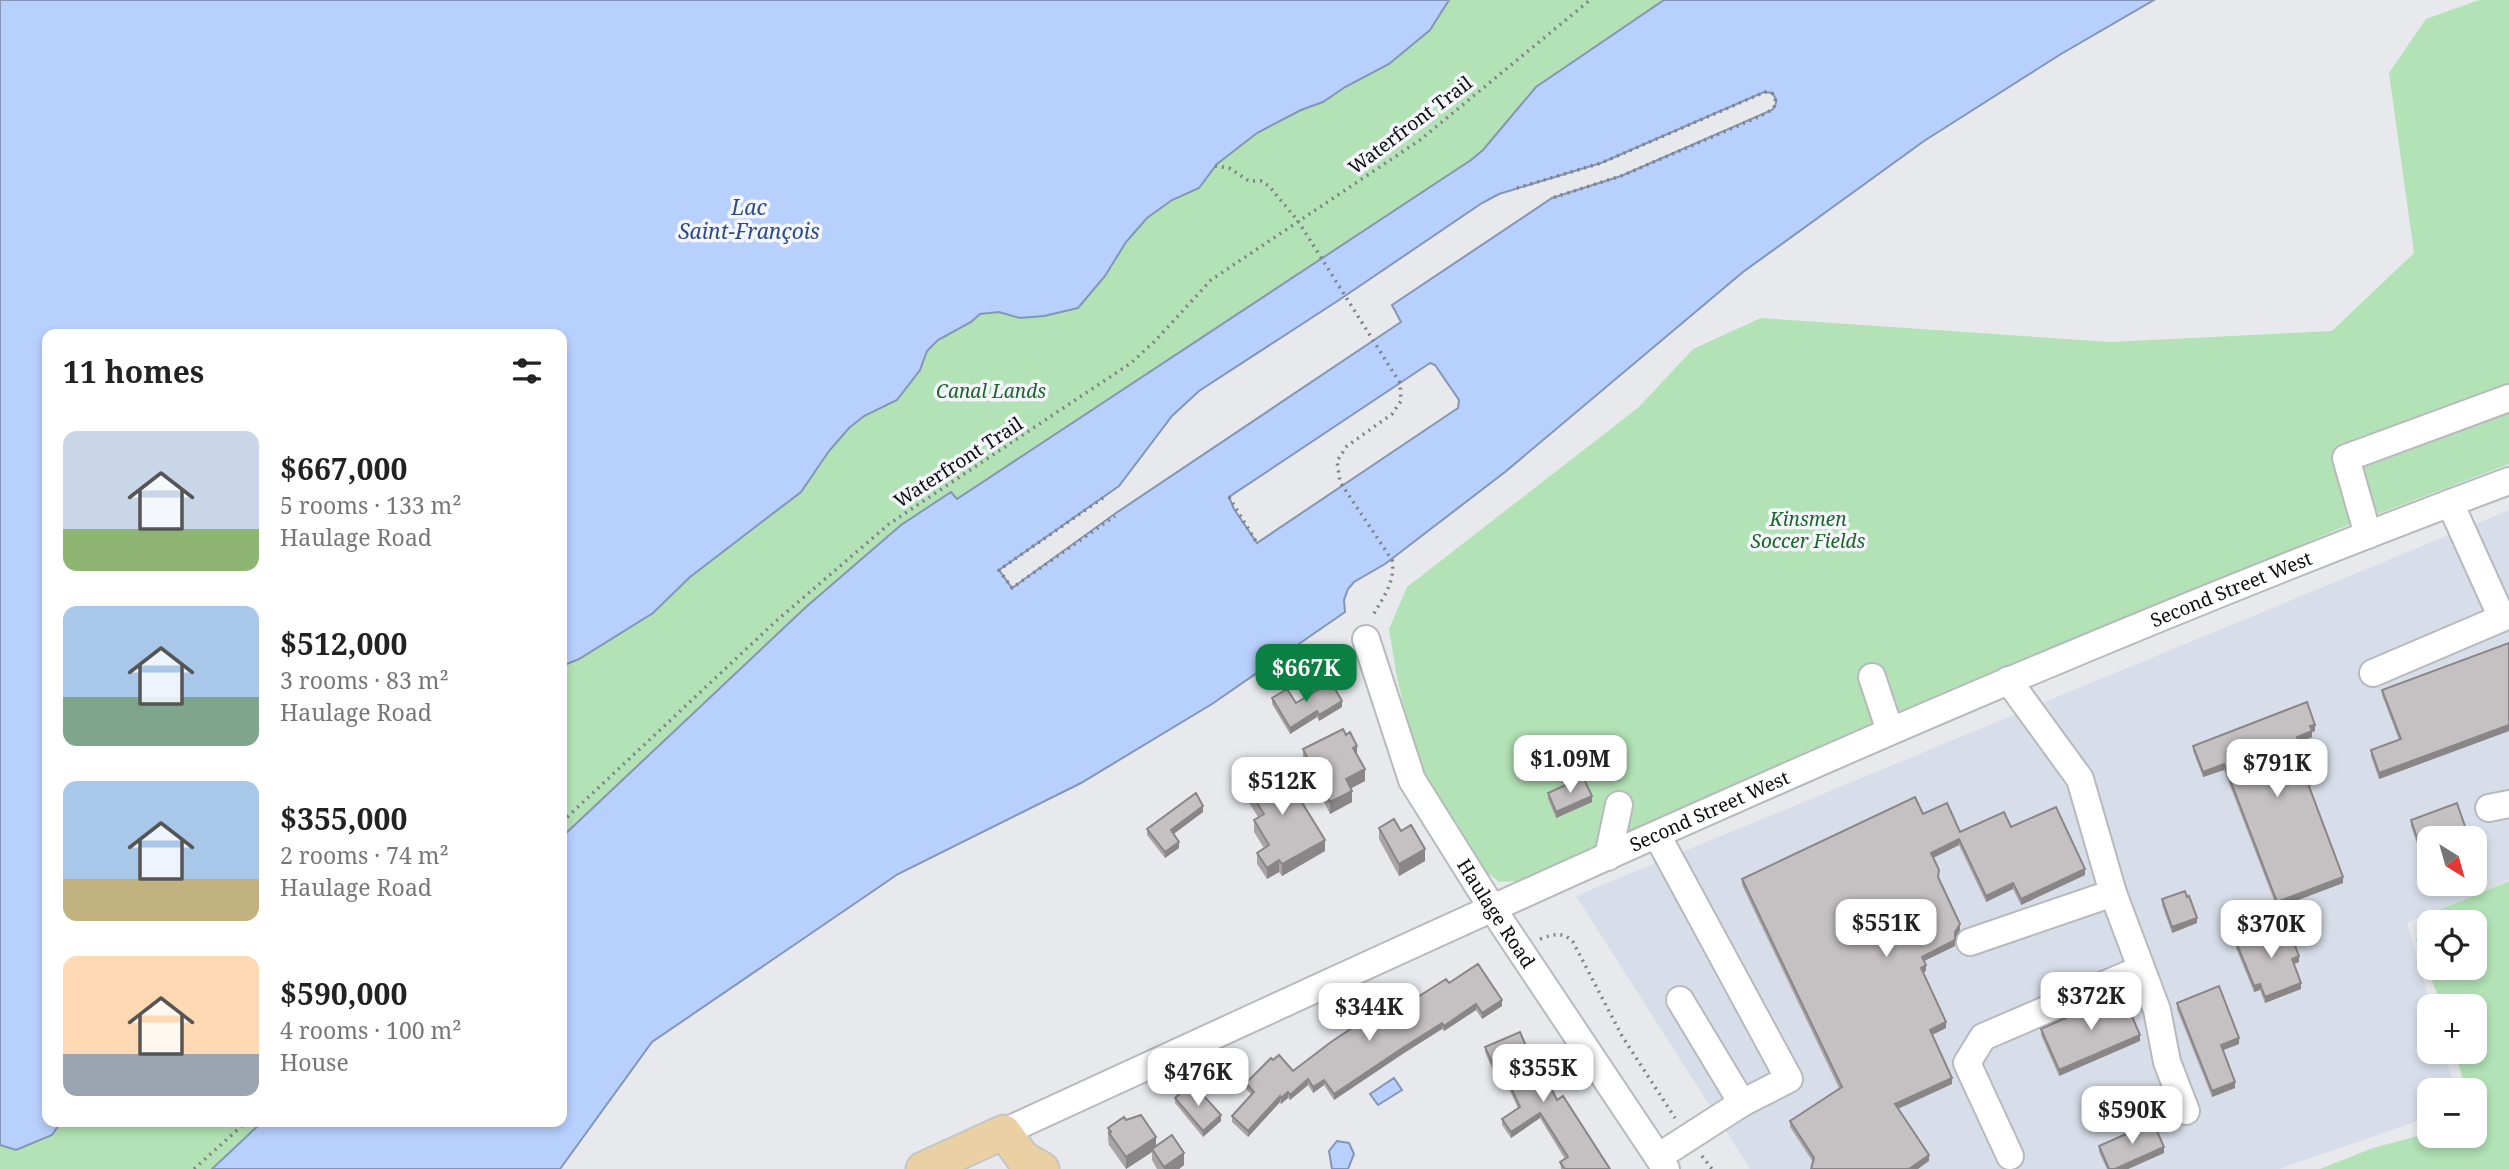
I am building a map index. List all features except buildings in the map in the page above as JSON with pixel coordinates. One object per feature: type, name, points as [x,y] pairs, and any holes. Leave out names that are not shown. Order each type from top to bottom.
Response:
[{"type":"main road","name":"Second Street West","points":[[923,1169],[1004,1132]]},
{"type":"main road","points":[[1004,1132],[1023,1158],[1042,1169]]},
{"type":"street","points":[[2368,535],[2346,458],[2509,398]]},
{"type":"street","name":"Second Street West","points":[[1004,1132],[1492,908],[1890,731],[2008,680],[2509,481]]},
{"type":"street","points":[[2373,673],[2505,620],[2450,503]]},
{"type":"street","name":"Haulage Road","points":[[1366,639],[1412,780],[1492,908],[1662,1163]]},
{"type":"street","points":[[1872,677],[1890,731]]},
{"type":"street","points":[[2008,680],[2080,779],[2113,893],[2157,1010],[2167,1062],[2186,1111]]},
{"type":"street","points":[[1608,857],[1619,805]]},
{"type":"street","points":[[1657,835],[1789,1079],[1742,1103],[1689,1138],[1662,1163]]},
{"type":"street","points":[[1970,942],[2113,893]]},
{"type":"street","points":[[2010,1156],[1967,1063],[1983,1037],[2141,969]]},
{"type":"street","points":[[1680,1000],[1742,1103]]},
{"type":"path","name":"Waterfront Trail","points":[[567,817],[775,622],[890,524],[1131,363],[1156,341],[1211,280],[1380,169],[1436,128],[1590,0]]},
{"type":"path","points":[[1517,188],[1601,163],[1765,92],[1772,93],[1776,99],[1773,110],[1754,119],[1621,176],[1552,198]]},
{"type":"path","points":[[1215,166],[1229,168],[1249,181],[1265,183],[1298,221],[1400,383],[1401,401],[1392,414],[1347,446],[1337,461],[1340,482],[1392,560],[1393,576],[1367,626],[1366,639]]},
{"type":"path","points":[[1229,497],[1257,543]]},
{"type":"path","points":[[1103,498],[999,570],[1012,588],[1115,516]]},
{"type":"path","points":[[1520,950],[1558,933],[1566,935],[1573,942],[1622,1036],[1712,1169]]},
{"type":"path","points":[[194,1169],[240,1127]]},
{"type":"shaded area","points":[[2509,510],[2509,880],[2487,889],[2487,826],[2417,826],[2417,896],[2471,896],[2438,910],[2417,910],[2417,919],[2407,923],[2417,958],[2417,980],[2423,980],[2428,994],[2417,994],[2417,1064],[2447,1064],[2452,1078],[2417,1078],[2417,1121],[2279,1169],[1750,1169],[1576,896]]},
{"type":"green space","name":"Canal Lands","points":[[1449,0],[1664,0],[1536,87],[1483,150],[1471,160],[957,499],[951,493],[901,525],[806,607],[567,832],[567,664],[580,659],[653,613],[690,577],[801,493],[829,451],[849,428],[864,416],[897,400],[920,370],[927,351],[938,340],[980,314],[999,312],[1020,318],[1044,316],[1078,308],[1147,218],[1172,200],[1199,188],[1217,164],[1257,133],[1301,110],[1323,102],[1430,30]]},
{"type":"green space","name":"Kinsmen Soccer Fields","points":[[2479,0],[2509,0],[2509,464],[2341,528],[1517,881],[1499,882],[1485,871],[1419,768],[1397,678],[1389,629],[1407,587],[1639,407],[1693,349],[1761,318],[2110,342],[2332,331],[2414,253],[2389,73],[2426,19]]},
{"type":"green space","points":[[2509,881],[2509,1169],[2320,1169],[2373,1148],[2417,1136],[2417,1148],[2487,1148],[2487,1078],[2463,1078],[2458,1064],[2487,1064],[2487,994],[2437,994],[2432,980],[2487,980],[2487,910],[2439,910],[2473,896],[2487,896],[2487,890]]},
{"type":"green space","points":[[58,1127],[257,1127],[212,1169],[0,1169],[0,1145],[16,1150],[52,1135]]},
{"type":"water","name":"Lac Saint-François","points":[[0,0],[1449,0],[1430,30],[1389,64],[1323,102],[1301,110],[1257,133],[1217,164],[1199,188],[1172,200],[1147,218],[1078,308],[1044,316],[1020,318],[999,312],[980,314],[938,340],[927,351],[920,370],[897,400],[864,416],[849,428],[829,451],[801,492],[690,577],[653,613],[567,664],[567,329],[42,329],[42,1127],[58,1127],[52,1135],[16,1150],[0,1145]]},
{"type":"water","points":[[1664,0],[2154,0],[2061,54],[1924,141],[1743,272],[1505,472],[1385,564],[1354,582],[1344,600],[1345,612],[1212,704],[1081,783],[898,874],[652,1042],[560,1169],[212,1169],[257,1127],[567,1127],[567,832],[806,607],[901,525],[951,492],[957,499],[1483,150],[1536,87]],"holes":[[[1764,92],[1772,93],[1776,103],[1772,110],[1621,176],[1552,198],[1392,305],[1401,322],[1116,513],[1012,588],[999,570],[1119,486],[1172,416],[1199,391],[1482,203],[1499,194],[1601,163]],[[1430,363],[1435,365],[1459,400],[1458,408],[1257,543],[1229,497]]]},
{"type":"water","points":[[1394,1078],[1402,1090],[1378,1105],[1370,1094]]},
{"type":"water","points":[[1337,1141],[1349,1143],[1354,1154],[1348,1169],[1332,1169],[1329,1151]]}]
